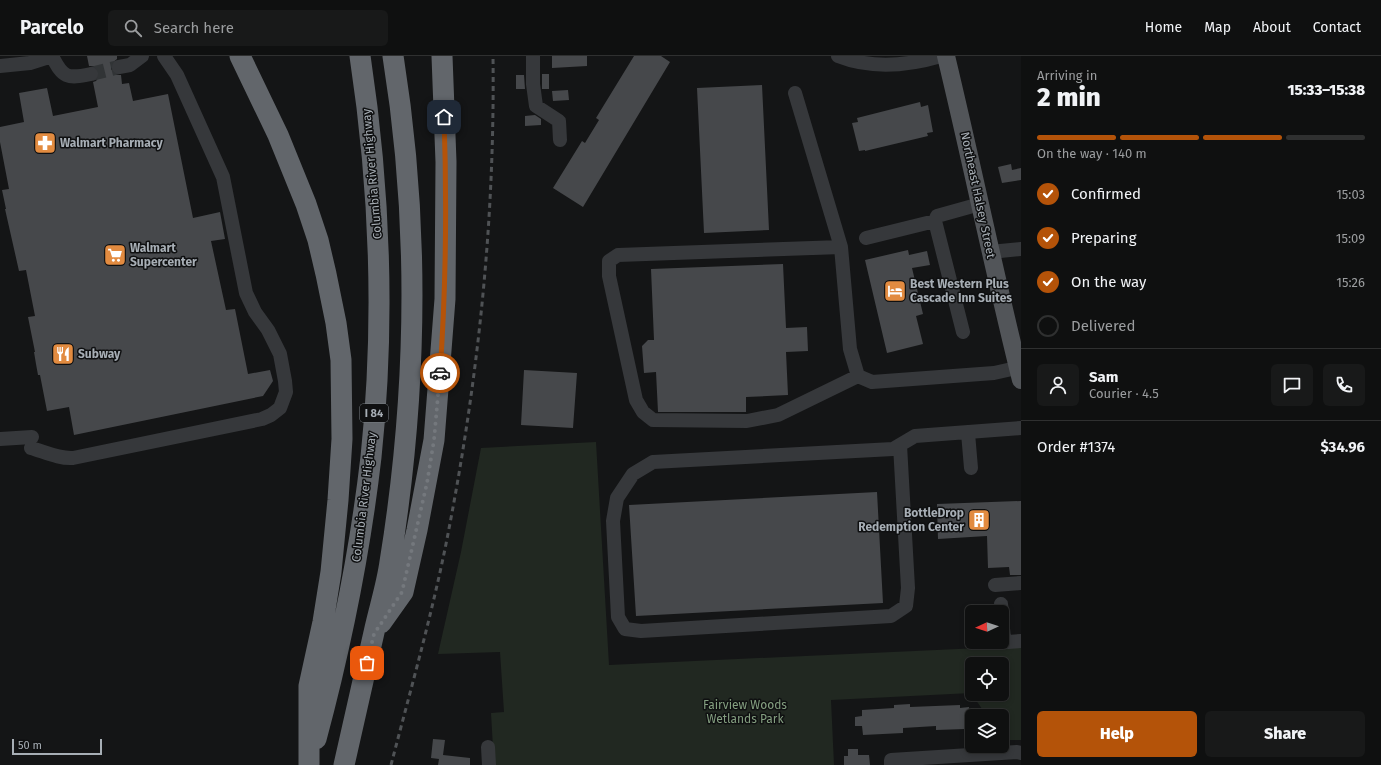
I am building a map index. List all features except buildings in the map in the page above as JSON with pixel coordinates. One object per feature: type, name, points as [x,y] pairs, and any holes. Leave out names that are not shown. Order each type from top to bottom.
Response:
[{"type":"highway","points":[[240,56],[278,135],[306,204],[318,240],[336,323],[341,360],[342,439],[338,500],[331,572],[323,622],[309,686],[309,765]]},
{"type":"highway","name":"Columbia River Highway","points":[[309,765],[324,709],[352,581],[366,495],[375,405],[379,299],[376,206],[368,117],[360,56]]},
{"type":"highway","points":[[344,765],[390,563],[400,492],[408,414],[411,364],[412,282],[409,199],[402,115],[394,56]]},
{"type":"highway","points":[[374,634],[402,592],[423,503],[434,440],[445,299],[446,162],[442,56]]},
{"type":"main road","name":"Northeast Halsey Street","points":[[946,56],[964,129],[990,252],[1020,372]]},
{"type":"street","points":[[0,66],[30,63],[52,56],[62,73],[68,76],[91,74]]},
{"type":"street","points":[[119,67],[130,65],[142,56]]},
{"type":"street","points":[[0,439],[32,443],[46,452],[66,459],[262,419],[271,415],[280,408],[286,392],[280,354],[268,330],[255,312],[246,293],[223,177],[177,75],[164,56]]},
{"type":"street","points":[[533,56],[533,84],[536,106],[559,121],[560,140]]},
{"type":"street","points":[[838,56],[850,61],[883,65],[922,62],[941,56]]},
{"type":"street","points":[[795,93],[840,247],[850,349],[858,376]]},
{"type":"street","points":[[866,238],[935,221],[938,216],[980,204]]},
{"type":"street","points":[[935,221],[963,332]]},
{"type":"street","points":[[840,247],[618,255],[609,261],[609,276],[636,400],[642,412],[653,420],[747,421],[778,415],[858,376],[872,382],[1020,372]]},
{"type":"street","points":[[990,252],[1021,249]]},
{"type":"street","points":[[900,445],[908,588],[906,606],[891,616],[641,631],[625,629],[618,617],[613,521],[617,498],[633,474],[653,462],[893,449],[915,436],[1021,428]]},
{"type":"street","points":[[968,433],[971,468]]},
{"type":"street","points":[[995,585],[1021,583]]},
{"type":"street","points":[[1009,642],[1021,641]]},
{"type":"street","points":[[488,747],[489,765]]},
{"type":"street","points":[[891,765],[891,760],[1017,752],[1021,753]]},
{"type":"green space","name":"Fairview Woods Wetlands Park","points":[[596,442],[609,665],[965,649],[1009,649],[1009,647],[1021,646],[1021,740],[1009,740],[1009,709],[982,709],[977,701],[1009,701],[1009,657],[965,657],[965,693],[831,700],[834,765],[494,765],[491,713],[504,712],[500,652],[438,654],[461,552],[481,448]]},
{"type":"tunnel","points":[[91,74],[119,67]]},
{"type":"railway","points":[[391,765],[434,599],[446,544],[467,423],[482,302],[487,241],[491,180],[493,56]]},
{"type":"way so far","points":[[367,663],[374,634],[402,592],[427,483],[434,440],[440,373]]},
{"type":"place","name":"Walmart Pharmacy","points":[[45,143]]},
{"type":"place","name":"Walmart Supercenter","points":[[115,255]]},
{"type":"place","name":"Best Western Plus Cascade Inn Suites","points":[[895,291]]},
{"type":"place","name":"Subway","points":[[63,354]]},
{"type":"place","name":"BottleDrop Redemption Center","points":[[979,520]]},
{"type":"route","points":[[440,373],[445,299],[446,162],[444,117]]}]
